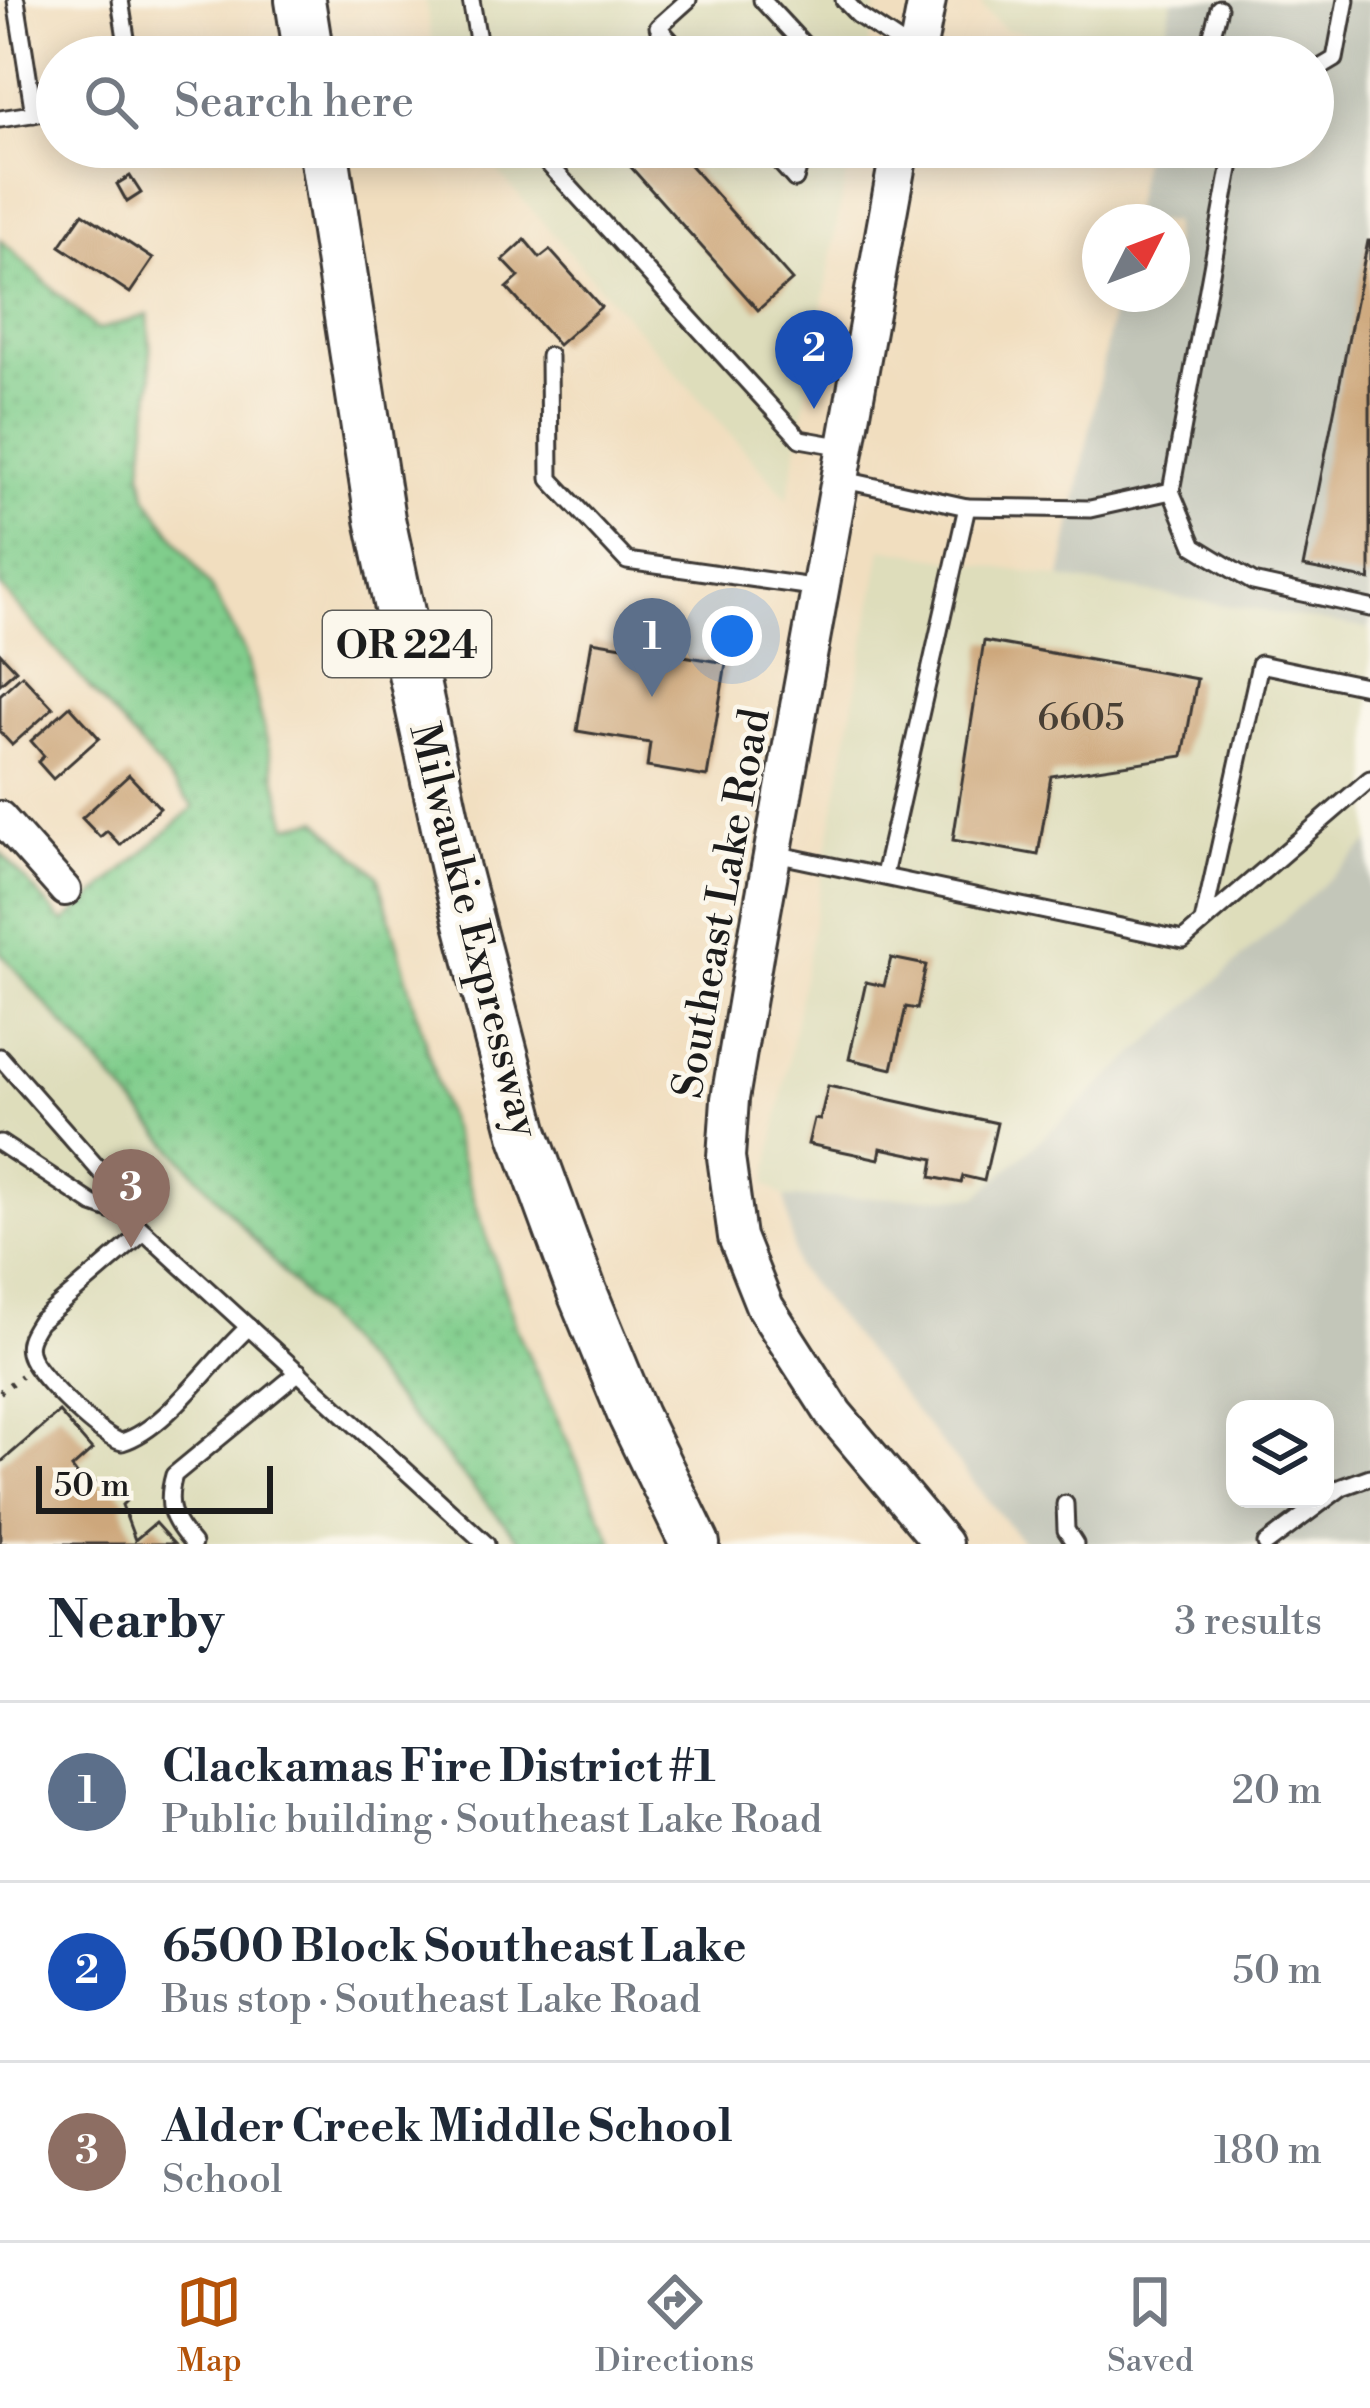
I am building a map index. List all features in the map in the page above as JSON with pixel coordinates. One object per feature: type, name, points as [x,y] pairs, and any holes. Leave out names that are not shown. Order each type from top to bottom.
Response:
[{"type":"highway","points":[[300,0],[306,36]]},
{"type":"highway","name":"Milwaukie Expressway","points":[[326,168],[380,518],[455,869],[524,1134],[633,1415],[695,1544]]},
{"type":"street","points":[[923,36],[927,0]]},
{"type":"street","name":"Southeast Lake Road","points":[[896,168],[772,853],[730,1099],[726,1157],[737,1237],[765,1307],[834,1414],[943,1544]]},
{"type":"street","points":[[0,817],[65,890]]},
{"type":"lane","points":[[0,119],[34,114],[16,0]]},
{"type":"lane","points":[[120,0],[126,36]]},
{"type":"lane","points":[[471,0],[477,36]]},
{"type":"lane","points":[[666,36],[658,27],[688,0]]},
{"type":"lane","points":[[762,0],[795,36]]},
{"type":"lane","points":[[844,0],[890,36]]},
{"type":"lane","points":[[1334,60],[1346,0]]},
{"type":"lane","points":[[1212,36],[1219,8]]},
{"type":"lane","points":[[552,168],[800,439],[842,463],[967,507],[1090,509],[1171,491]]},
{"type":"lane","points":[[1230,168],[1171,491],[1194,546],[1253,583],[1370,608]]},
{"type":"lane","points":[[549,356],[550,479],[627,561],[820,588]]},
{"type":"lane","points":[[884,875],[967,507]]},
{"type":"lane","points":[[1203,922],[1260,664],[1370,687]]},
{"type":"lane","points":[[772,853],[1183,940],[1370,779]]},
{"type":"lane","points":[[0,1057],[108,1180],[127,1216],[487,1544]]},
{"type":"lane","points":[[0,1143],[93,1204],[127,1216]]},
{"type":"lane","points":[[145,1232],[39,1322],[29,1338],[30,1356],[97,1432],[122,1442],[137,1438],[206,1375],[249,1327]]},
{"type":"lane","points":[[193,1544],[174,1522],[167,1499],[175,1475],[298,1372]]},
{"type":"lane","points":[[1266,1544],[1342,1486],[1370,1477]]},
{"type":"lane","points":[[1065,1504],[1066,1530],[1075,1544]]},
{"type":"shaded area","points":[[425,0],[877,0],[871,36],[431,36]]},
{"type":"shaded area","points":[[983,0],[1172,0],[1166,36],[1044,36],[1004,29],[982,7]]},
{"type":"shaded area","points":[[1172,0],[1370,0],[1370,629],[1061,578],[1113,312],[1190,312],[1190,204],[1133,204],[1140,168],[1334,168],[1334,36],[1166,36]]},
{"type":"shaded area","points":[[495,168],[847,168],[788,499]]},
{"type":"shaded area","points":[[882,548],[1370,629],[1370,842],[977,1197],[785,1198],[766,1184]]},
{"type":"shaded area","points":[[1370,842],[1370,1544],[1024,1544],[796,1267],[785,1198],[977,1197]]},
{"type":"shaded area","points":[[0,952],[523,1544],[0,1544]]},
{"type":"green space","points":[[0,239],[97,330],[148,315],[152,380],[142,470],[146,496],[213,591],[245,652],[288,826],[318,820],[378,875],[443,1105],[518,1332],[614,1544],[523,1544],[0,952],[0,852],[64,923],[194,807],[0,586]]},
{"type":"building","points":[[632,168],[693,168],[792,280],[758,310]]},
{"type":"building","points":[[130,176],[141,193],[127,202],[117,184]]},
{"type":"building","points":[[83,213],[153,259],[130,293],[60,246]]},
{"type":"building","points":[[525,240],[540,258],[550,250],[601,307],[558,345],[507,288],[519,277],[503,260]]},
{"type":"building","points":[[1370,241],[1370,580],[1303,567]]},
{"type":"building","points":[[592,641],[726,663],[707,777],[647,767],[650,743],[577,731]]},
{"type":"building","points":[[984,641],[1197,679],[1183,756],[1051,776],[1038,855],[953,840]]},
{"type":"building","points":[[0,653],[16,670],[0,684]]},
{"type":"building","points":[[22,675],[53,708],[12,745],[0,732],[0,695]]},
{"type":"building","points":[[70,706],[99,738],[53,779],[38,762],[44,756],[31,741]]},
{"type":"building","points":[[129,775],[160,808],[120,845],[107,831],[100,837],[82,818]]},
{"type":"building","points":[[891,958],[926,965],[917,1009],[906,1007],[892,1069],[849,1059],[866,982],[884,986]]},
{"type":"building","points":[[828,1086],[997,1123],[984,1181],[963,1176],[961,1183],[931,1177],[934,1159],[881,1148],[879,1159],[808,1144]]},
{"type":"building","points":[[59,1412],[92,1450],[72,1468],[78,1476],[106,1487],[111,1483],[126,1501],[122,1505],[135,1540],[155,1523],[174,1544],[0,1544],[0,1463]]},
{"type":"place","name":"6500 Block Southeast Lake","points":[[814,409]]},
{"type":"place","name":"Clackamas Fire District #1","points":[[652,697]]},
{"type":"place","name":"Alder Creek Middle School","points":[[131,1248]]}]
